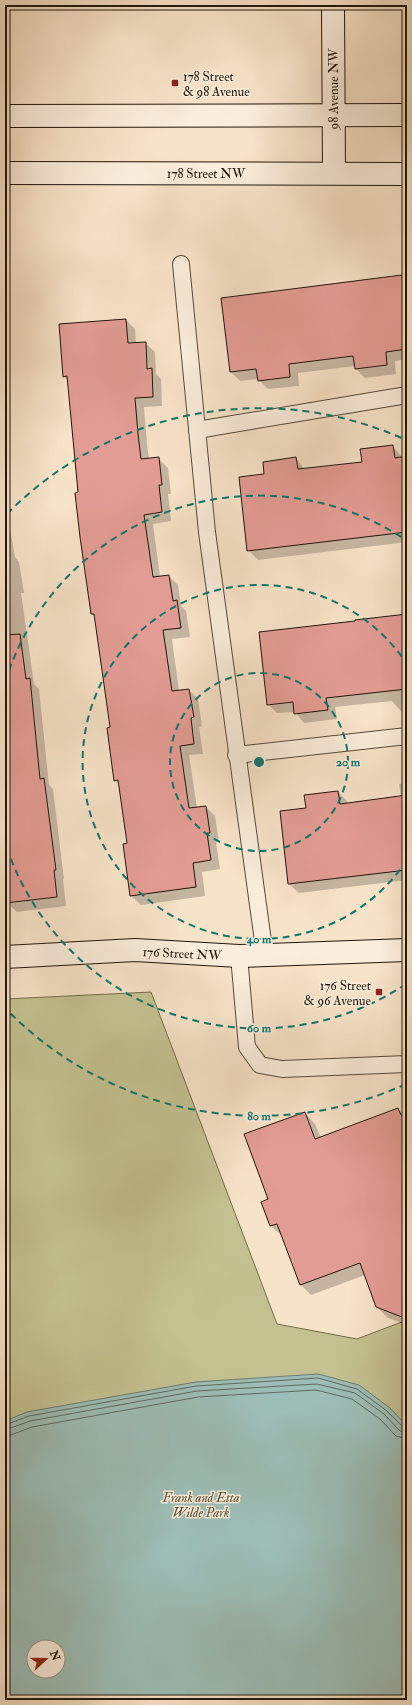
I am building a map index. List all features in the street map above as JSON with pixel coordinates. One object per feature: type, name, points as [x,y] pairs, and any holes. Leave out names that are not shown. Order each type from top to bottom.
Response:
[{"type":"main road","name":"98 Avenue NW","points":[[333,5],[334,173]]},
{"type":"main road","points":[[5,116],[407,115]]},
{"type":"main road","name":"178 Street NW","points":[[5,173],[407,174]]},
{"type":"main road","name":"176 Street NW","points":[[5,956],[135,950],[265,956],[407,950]]},
{"type":"lane","points":[[181,264],[207,532],[236,755],[265,956]]},
{"type":"lane","points":[[197,430],[407,395]]},
{"type":"lane","points":[[236,755],[407,736]]},
{"type":"lane","points":[[239,956],[247,1047],[260,1065],[282,1069],[407,1064]]},
{"type":"green space","name":"Frank and Etta Wilde Park","points":[[151,992],[277,1324],[357,1339],[407,1320],[407,1700],[5,1700],[5,999]]},
{"type":"water","points":[[318,1374],[359,1385],[390,1408],[407,1426],[407,1700],[5,1700],[5,1421],[27,1412],[196,1382]]},
{"type":"building","points":[[402,275],[407,315],[407,349],[386,352],[387,365],[355,369],[353,356],[289,364],[290,377],[258,381],[256,369],[230,372],[221,298]]},
{"type":"building","points":[[126,319],[128,343],[146,342],[147,369],[152,368],[153,397],[135,398],[141,459],[159,457],[162,485],[159,485],[162,512],[144,515],[153,577],[169,575],[173,601],[177,600],[181,628],[163,630],[172,691],[189,689],[194,717],[191,718],[194,744],[180,746],[189,808],[206,806],[210,833],[207,833],[211,860],[193,863],[196,887],[130,896],[123,844],[127,843],[118,780],[114,781],[107,728],[110,727],[94,614],[91,614],[80,537],[75,493],[78,492],[67,376],[63,377],[59,324]]},
{"type":"building","points":[[393,445],[395,458],[407,456],[407,532],[247,551],[239,477],[264,474],[263,462],[296,457],[298,469],[362,462],[360,449]]},
{"type":"building","points":[[407,614],[407,689],[326,698],[328,710],[294,714],[293,702],[267,705],[259,632]]},
{"type":"building","points":[[20,634],[26,679],[30,678],[40,779],[44,778],[56,870],[54,870],[57,897],[5,903],[5,635]]},
{"type":"building","points":[[338,791],[340,804],[407,795],[407,870],[288,884],[280,811],[306,808],[304,795]]},
{"type":"building","points":[[398,1108],[401,1115],[407,1113],[407,1319],[376,1307],[360,1263],[300,1285],[277,1224],[270,1226],[261,1202],[268,1199],[244,1134],[305,1112],[315,1139]]},
{"type":"place","name":"178 Street & 98 Avenue","points":[[175,83]]},
{"type":"place","name":"176 Street & 96 Avenue","points":[[379,992]]}]
